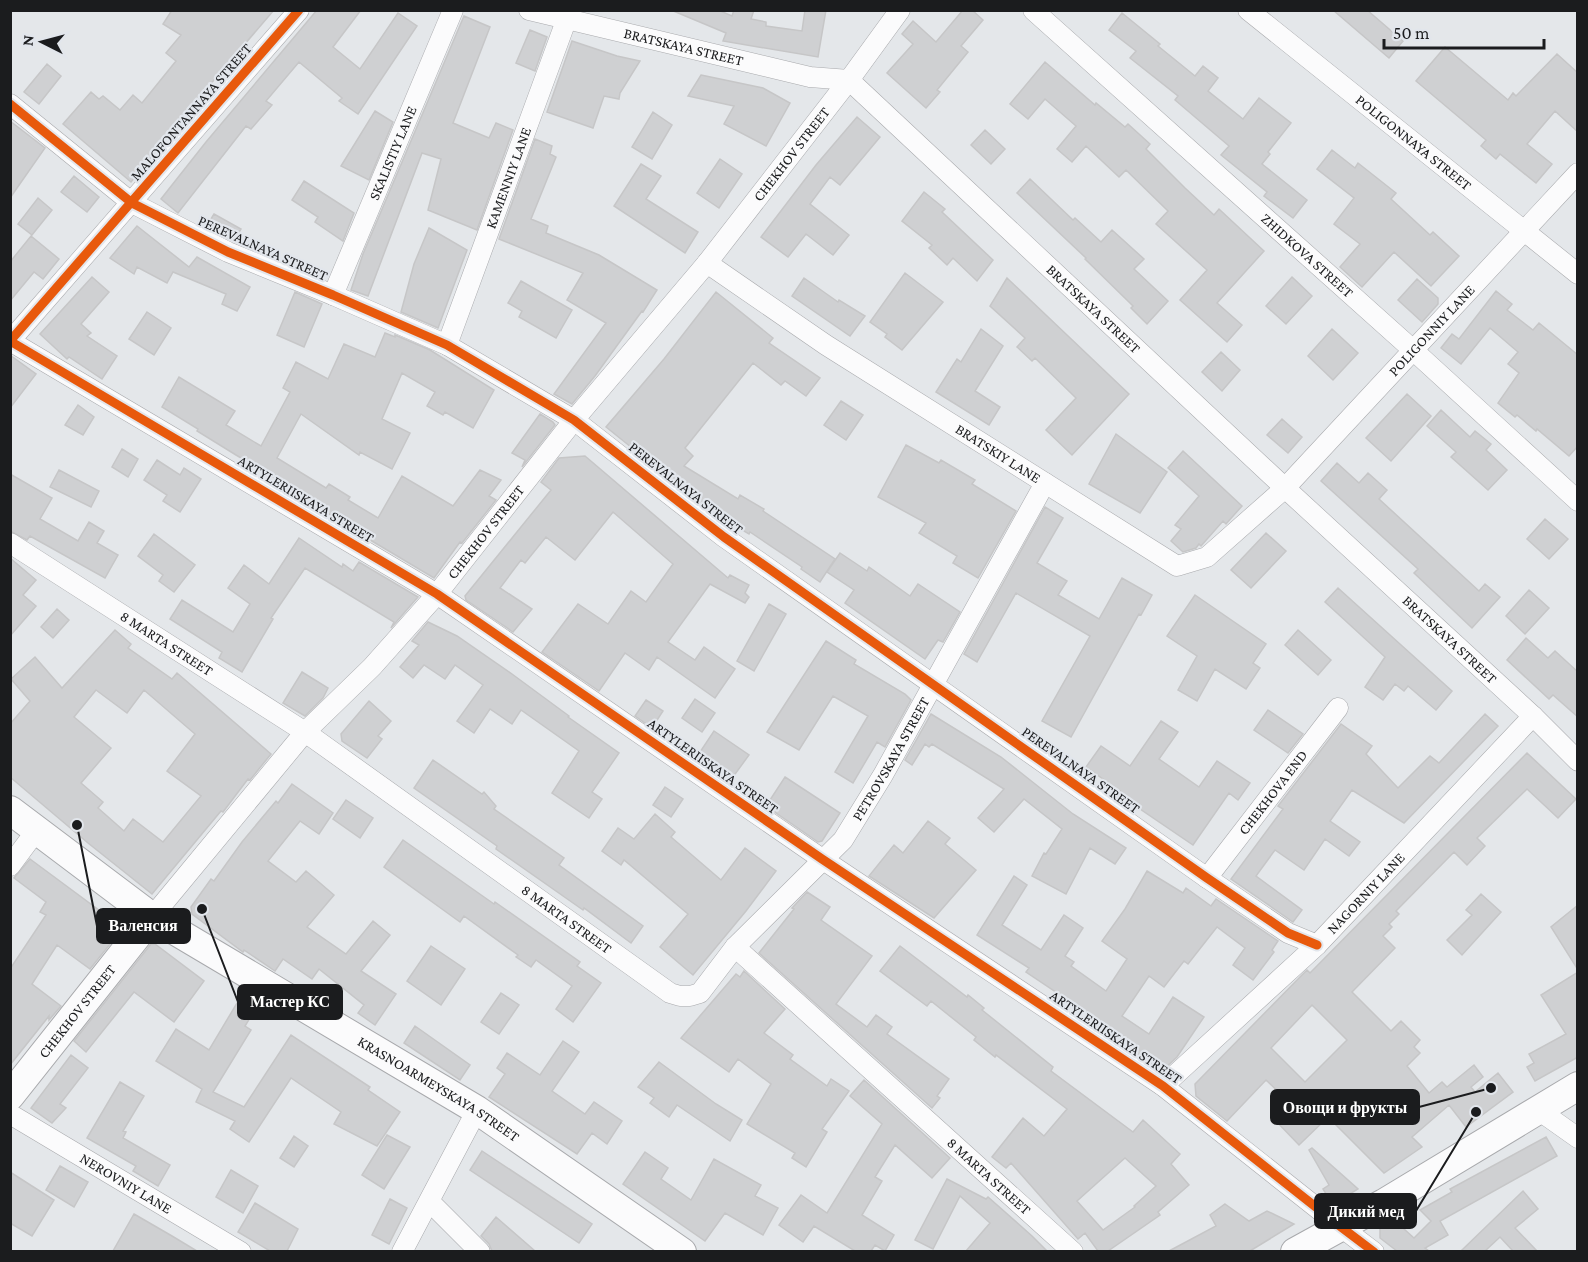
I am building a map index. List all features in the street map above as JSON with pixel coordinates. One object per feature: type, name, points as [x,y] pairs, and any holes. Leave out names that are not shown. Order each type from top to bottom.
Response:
[{"type":"main road","name":"KRASNOARMEYSKAYA STREET","points":[[10,810],[152,917],[477,1110],[682,1251]]},
{"type":"main road","name":"CHEKHOV STREET","points":[[10,1096],[152,917]]},
{"type":"main road","points":[[1295,1251],[1341,1227],[1578,1086]]},
{"type":"street","name":"MALOFONTANNAYA STREET","points":[[10,340],[299,10]]},
{"type":"street","name":"SKALISTIY LANE","points":[[333,294],[453,10]]},
{"type":"street","name":"BRATSKAYA STREET","points":[[529,10],[568,15],[810,77],[849,80],[1285,488],[1533,716],[1578,762]]},
{"type":"street","name":"CHEKHOV STREET","points":[[152,917],[305,732],[372,667],[437,594],[574,420],[708,263],[900,10]]},
{"type":"street","name":"ZHIDKOVA STREET","points":[[1033,10],[1578,501]]},
{"type":"street","name":"POLIGONNAYA STREET","points":[[1248,10],[1578,274]]},
{"type":"street","name":"KAMENNIY LANE","points":[[447,345],[568,15]]},
{"type":"street","name":"PEREVALNAYA STREET","points":[[10,104],[132,203],[228,252],[333,294],[447,345],[574,420],[724,537],[1208,878],[1288,933],[1317,945]]},
{"type":"street","name":"POLIGONNIY LANE","points":[[1285,488],[1578,173]]},
{"type":"street","name":"BRATSKIY LANE","points":[[708,263],[826,345],[1177,566],[1207,557],[1285,488]]},
{"type":"street","name":"ARTYLERIISKAYA STREET","points":[[10,340],[437,594],[822,859],[1163,1086],[1374,1251]]},
{"type":"street","name":"PETROVSKAYA STREET","points":[[735,946],[843,840],[883,775],[1045,483]]},
{"type":"street","name":"8 MARTA STREET","points":[[10,543],[305,732],[670,993],[680,996],[700,993],[735,946],[1073,1251]]},
{"type":"street","name":"CHEKHOVA END","points":[[1208,878],[1338,708]]},
{"type":"street","name":"NAGORNIY LANE","points":[[1163,1086],[1317,945],[1533,716]]},
{"type":"street","points":[[10,866],[36,831]]},
{"type":"street","points":[[1537,1109],[1578,1138]]},
{"type":"street","points":[[402,1251],[477,1110]]},
{"type":"street","name":"NEROVNIY LANE","points":[[10,1114],[241,1251]]},
{"type":"street","points":[[430,1202],[480,1251]]},
{"type":"building","points":[[172,10],[274,10],[131,182],[63,124],[91,92],[99,99],[103,96],[120,110],[133,95],[142,103],[176,61],[166,53],[181,35],[163,24]]},
{"type":"building","points":[[317,10],[361,10],[333,47],[360,69],[398,13],[417,26],[358,114],[339,101],[342,98],[299,62],[266,101],[272,105],[251,129],[246,126],[178,213],[161,199]]},
{"type":"building","points":[[671,10],[718,10],[732,16],[734,10],[754,10],[751,19],[766,22],[766,26],[802,31],[805,10],[826,10],[818,57],[723,41],[726,33]]},
{"type":"building","points":[[963,10],[972,10],[983,20],[961,46],[968,52],[937,90],[940,92],[926,108],[887,73],[913,44],[902,34],[913,21],[936,42]]},
{"type":"building","points":[[1333,10],[1367,10],[1403,41],[1389,58]]},
{"type":"building","points":[[1122,13],[1195,76],[1203,66],[1218,78],[1208,91],[1243,119],[1259,98],[1291,123],[1268,152],[1270,154],[1262,164],[1307,200],[1293,218],[1264,196],[1267,192],[1221,155],[1229,146],[1175,100],[1178,96],[1130,58],[1136,51],[1109,30]]},
{"type":"building","points":[[464,16],[490,27],[453,123],[489,138],[496,123],[513,130],[477,230],[428,210],[441,159],[422,153],[368,296],[351,290],[363,254]]},
{"type":"building","points":[[530,30],[547,37],[535,71],[516,63]]},
{"type":"building","points":[[572,41],[640,61],[620,93],[619,99],[604,96],[593,128],[547,112]]},
{"type":"building","points":[[1445,47],[1508,100],[1513,93],[1516,96],[1557,54],[1578,73],[1578,132],[1555,111],[1527,144],[1552,164],[1536,183],[1500,154],[1496,159],[1481,146],[1486,140],[1416,81]]},
{"type":"building","points":[[1045,62],[1095,105],[1096,103],[1125,127],[1128,124],[1150,144],[1146,149],[1185,188],[1214,215],[1219,209],[1264,251],[1217,303],[1242,325],[1227,342],[1180,300],[1207,270],[1156,224],[1168,211],[1126,170],[1119,177],[1086,146],[1072,162],[1057,149],[1076,126],[1045,99],[1028,119],[1010,104]]},
{"type":"building","points":[[47,64],[61,76],[39,104],[24,92]]},
{"type":"building","points":[[701,75],[763,88],[790,103],[766,146],[724,124],[734,106],[688,96]]},
{"type":"building","points":[[375,111],[393,122],[369,180],[341,166]]},
{"type":"building","points":[[653,112],[672,125],[652,159],[632,147]]},
{"type":"building","points":[[857,117],[880,137],[840,185],[830,177],[810,204],[849,235],[833,255],[806,234],[788,257],[761,237],[816,165]]},
{"type":"building","points":[[10,121],[45,148],[10,198]]},
{"type":"building","points":[[985,130],[1005,149],[991,164],[971,145]]},
{"type":"building","points":[[535,139],[552,146],[550,154],[556,157],[531,219],[548,226],[546,233],[599,255],[657,290],[643,312],[572,404],[554,394],[606,323],[567,300],[583,273],[499,239]]},
{"type":"building","points":[[1332,150],[1355,168],[1358,163],[1396,193],[1391,199],[1430,235],[1433,232],[1459,256],[1431,286],[1394,252],[1362,287],[1340,267],[1360,244],[1334,224],[1354,198],[1317,169]]},
{"type":"building","points":[[720,159],[742,174],[719,208],[697,193]]},
{"type":"building","points":[[641,164],[661,176],[646,199],[698,232],[685,253],[614,206]]},
{"type":"building","points":[[74,176],[99,197],[87,212],[61,192]]},
{"type":"building","points":[[1030,179],[1073,220],[1075,218],[1101,242],[1112,230],[1144,259],[1134,269],[1168,301],[1147,324],[1131,308],[1133,306],[1086,258],[1017,193]]},
{"type":"building","points":[[304,181],[354,213],[343,241],[315,222],[318,217],[292,200]]},
{"type":"building","points":[[924,192],[945,209],[942,212],[993,260],[977,281],[953,258],[947,265],[929,248],[932,245],[902,221]]},
{"type":"building","points":[[38,198],[52,210],[32,235],[18,224]]},
{"type":"building","points":[[214,214],[241,229],[234,241],[206,227]]},
{"type":"building","points":[[137,226],[189,267],[197,257],[250,287],[237,311],[222,304],[226,294],[173,272],[167,283],[137,267],[134,274],[110,258]]},
{"type":"building","points":[[429,228],[467,250],[438,328],[401,312],[414,264]]},
{"type":"building","points":[[31,236],[59,259],[43,279],[34,272],[10,301],[10,262]]},
{"type":"building","points":[[905,273],[943,302],[902,350],[885,337],[887,334],[870,322]]},
{"type":"building","points":[[92,277],[109,292],[81,324],[91,333],[87,336],[117,356],[102,379],[69,357],[67,359],[40,334]]},
{"type":"building","points":[[1292,277],[1312,296],[1286,324],[1266,306]]},
{"type":"building","points":[[804,278],[838,302],[839,300],[865,316],[850,336],[792,296]]},
{"type":"building","points":[[1007,278],[1129,394],[1072,455],[1046,430],[1076,398],[1035,358],[1032,361],[1017,347],[1025,338],[990,306]]},
{"type":"building","points":[[1417,279],[1438,298],[1438,304],[1422,322],[1398,300]]},
{"type":"building","points":[[521,281],[572,310],[556,338],[519,317],[522,311],[508,303]]},
{"type":"building","points":[[1496,291],[1512,304],[1507,310],[1533,330],[1539,323],[1578,355],[1578,446],[1569,456],[1537,429],[1536,431],[1498,403],[1519,373],[1508,364],[1518,352],[1490,328],[1461,364],[1441,348],[1452,334],[1459,339]]},
{"type":"building","points":[[295,292],[322,304],[304,347],[277,335]]},
{"type":"building","points":[[716,292],[773,338],[769,343],[820,378],[806,396],[785,381],[781,385],[753,363],[685,448],[693,456],[684,466],[738,499],[740,495],[764,509],[763,511],[835,559],[820,582],[750,532],[749,534],[713,513],[606,427],[664,359]]},
{"type":"building","points":[[147,312],[171,328],[154,355],[129,339]]},
{"type":"building","points":[[981,329],[1003,346],[975,391],[1000,407],[989,425],[936,392],[957,359],[961,362]]},
{"type":"building","points":[[1332,329],[1358,353],[1333,380],[1308,356]]},
{"type":"building","points":[[385,333],[430,350],[494,390],[473,428],[445,412],[443,415],[427,406],[435,392],[402,373],[382,419],[410,433],[392,469],[360,452],[359,455],[301,414],[277,458],[326,488],[329,484],[350,497],[348,500],[378,518],[402,476],[453,506],[480,470],[501,480],[489,496],[496,500],[462,543],[460,542],[434,578],[345,525],[316,505],[317,503],[197,431],[198,429],[162,407],[179,377],[235,411],[226,425],[261,446],[290,392],[283,388],[296,362],[328,379],[344,344],[375,357]]},
{"type":"building","points":[[1221,352],[1240,370],[1222,391],[1202,372]]},
{"type":"building","points":[[10,355],[36,374],[10,408]]},
{"type":"building","points":[[1407,394],[1431,416],[1391,461],[1366,438]]},
{"type":"building","points":[[841,401],[863,415],[846,440],[824,425]]},
{"type":"building","points":[[78,405],[94,417],[83,435],[65,425]]},
{"type":"building","points":[[1441,410],[1470,437],[1475,431],[1491,444],[1486,450],[1507,470],[1488,490],[1451,457],[1456,452],[1427,426]]},
{"type":"building","points":[[540,414],[555,425],[522,467],[525,460],[512,453]]},
{"type":"building","points":[[1282,419],[1302,437],[1288,453],[1267,435]]},
{"type":"building","points":[[1116,434],[1167,472],[1140,513],[1089,484]]},
{"type":"building","points":[[906,445],[939,463],[941,460],[975,480],[972,484],[1016,511],[978,578],[953,563],[957,556],[919,533],[926,523],[878,497]]},
{"type":"building","points":[[122,449],[138,459],[128,477],[112,467]]},
{"type":"building","points":[[1183,451],[1242,506],[1226,524],[1223,521],[1201,546],[1199,544],[1196,548],[1183,552],[1171,541],[1181,529],[1175,525],[1199,496],[1168,468]]},
{"type":"building","points":[[585,456],[728,578],[730,575],[749,585],[745,593],[749,597],[745,603],[710,584],[668,642],[695,660],[704,647],[735,669],[715,698],[657,657],[649,670],[625,653],[599,691],[542,652],[578,604],[608,624],[631,591],[646,602],[673,564],[613,512],[575,560],[546,537],[525,563],[521,560],[500,588],[532,609],[513,632],[466,600],[465,596],[551,490],[541,482],[559,458]]},
{"type":"building","points":[[157,460],[180,475],[184,468],[201,479],[180,512],[163,501],[167,495],[144,480]]},
{"type":"building","points":[[1337,463],[1359,483],[1368,473],[1387,490],[1379,499],[1479,591],[1485,584],[1500,597],[1472,628],[1414,573],[1418,569],[1321,481]]},
{"type":"building","points":[[59,470],[99,491],[91,507],[50,487]]},
{"type":"building","points":[[10,474],[52,498],[40,519],[78,541],[89,522],[104,531],[97,543],[118,555],[105,578],[30,536],[27,540],[10,531]]},
{"type":"building","points":[[1045,507],[1063,518],[1037,563],[1067,581],[1058,595],[1099,619],[1122,578],[1152,595],[1141,615],[1139,614],[1071,737],[1042,721],[1090,636],[1016,593],[977,662],[964,654]]},
{"type":"building","points":[[1545,519],[1568,539],[1549,559],[1527,539]]},
{"type":"building","points":[[1266,533],[1286,551],[1251,588],[1231,570]]},
{"type":"building","points":[[154,534],[195,565],[174,592],[159,581],[163,575],[138,556]]},
{"type":"building","points":[[299,538],[342,567],[343,564],[353,571],[359,562],[418,597],[391,628],[394,622],[305,568],[271,618],[273,619],[242,672],[219,658],[222,652],[170,619],[182,600],[233,632],[250,604],[228,588],[244,565],[269,584]]},
{"type":"building","points":[[840,553],[867,571],[869,567],[910,596],[918,584],[960,612],[943,642],[938,640],[925,659],[845,603],[854,590],[827,572]]},
{"type":"building","points":[[10,558],[36,580],[23,595],[36,606],[10,636]]},
{"type":"building","points":[[1338,588],[1452,691],[1436,710],[1408,686],[1404,691],[1395,684],[1383,700],[1365,687],[1385,657],[1325,602]]},
{"type":"building","points":[[1529,590],[1549,608],[1525,634],[1506,616]]},
{"type":"building","points":[[1195,595],[1266,644],[1253,663],[1260,668],[1246,689],[1215,669],[1197,701],[1178,690],[1197,656],[1167,636]]},
{"type":"building","points":[[769,604],[786,614],[754,671],[737,661]]},
{"type":"building","points":[[57,609],[69,620],[53,638],[41,627]]},
{"type":"building","points":[[428,622],[457,636],[619,753],[592,792],[602,799],[589,818],[552,793],[579,751],[521,710],[512,724],[490,709],[474,733],[457,721],[483,685],[455,665],[445,679],[424,665],[413,678],[400,667],[419,645],[412,641]]},
{"type":"building","points":[[115,630],[131,644],[128,648],[172,679],[177,673],[271,754],[152,894],[10,777],[10,724],[30,701],[11,679],[35,657],[62,688]],"holes":[[[96,690],[127,713],[144,690],[195,734],[167,771],[201,796],[163,842],[133,819],[124,831],[98,808],[103,802],[81,783],[111,748],[74,717]]]},
{"type":"building","points":[[1298,630],[1331,660],[1318,675],[1285,645]]},
{"type":"building","points":[[1526,638],[1548,658],[1555,651],[1578,672],[1578,717],[1553,695],[1549,699],[1507,660]]},
{"type":"building","points":[[826,641],[856,660],[854,664],[905,694],[911,700],[885,747],[877,742],[853,783],[835,772],[868,716],[833,696],[799,750],[767,732]]},
{"type":"building","points":[[302,672],[328,688],[323,698],[305,716],[283,703]]},
{"type":"building","points":[[695,699],[715,713],[702,732],[682,718]]},
{"type":"building","points":[[646,700],[663,711],[652,728],[635,716]]},
{"type":"building","points":[[369,701],[391,721],[378,736],[382,739],[367,758],[342,741],[341,734]]},
{"type":"building","points":[[1268,710],[1303,734],[1288,753],[1254,730]]},
{"type":"building","points":[[931,714],[1001,757],[1073,814],[1126,848],[1115,864],[1090,848],[1066,894],[1032,876],[1044,853],[1046,854],[1062,829],[1024,799],[994,832],[978,818],[1004,789],[932,744],[929,747],[925,744],[912,765],[905,760]]},
{"type":"building","points":[[1485,714],[1498,726],[1404,823],[1352,790],[1330,821],[1360,842],[1349,856],[1325,839],[1304,870],[1275,850],[1256,876],[1302,910],[1293,922],[1231,879],[1283,809],[1278,806],[1341,724],[1372,746],[1366,754],[1398,788],[1430,756],[1439,763]]},
{"type":"building","points":[[1161,721],[1178,732],[1159,759],[1199,787],[1217,761],[1250,783],[1238,800],[1229,793],[1193,845],[1121,796],[1123,793],[1086,767],[1101,746],[1130,766]]},
{"type":"building","points":[[714,731],[749,755],[730,781],[696,758]]},
{"type":"building","points":[[1527,753],[1576,799],[1558,818],[1527,789],[1477,838],[1485,846],[1467,865],[1454,852],[1396,911],[1399,914],[1389,924],[1392,927],[1383,936],[1395,948],[1352,992],[1391,1031],[1401,1021],[1420,1040],[1414,1047],[1420,1053],[1407,1066],[1429,1093],[1442,1082],[1447,1087],[1474,1065],[1483,1077],[1471,1087],[1475,1092],[1498,1073],[1513,1092],[1466,1127],[1449,1105],[1412,1137],[1422,1147],[1384,1173],[1328,1117],[1299,1145],[1274,1119],[1290,1103],[1266,1080],[1227,1121],[1196,1096],[1195,1084],[1307,970],[1310,973]],"holes":[[[1312,1005],[1347,1040],[1305,1082],[1271,1048]]]},
{"type":"building","points":[[433,760],[482,794],[484,792],[496,806],[494,809],[564,858],[559,865],[643,926],[631,943],[584,908],[583,910],[496,849],[497,846],[414,788]]},
{"type":"building","points":[[785,777],[840,813],[822,841],[818,842],[766,806]]},
{"type":"building","points":[[292,784],[333,813],[319,834],[300,821],[268,861],[296,882],[306,871],[334,895],[307,927],[346,954],[373,921],[390,935],[361,971],[396,994],[375,1025],[358,1013],[364,1005],[319,969],[312,979],[283,959],[275,971],[244,950],[243,952],[192,914],[191,907],[211,879],[214,881],[242,842],[276,801],[278,803]]},
{"type":"building","points":[[665,787],[683,799],[671,817],[653,805]]},
{"type":"building","points":[[346,800],[373,818],[360,838],[333,819]]},
{"type":"building","points":[[655,814],[675,832],[671,837],[721,880],[745,848],[776,871],[693,975],[660,947],[688,914],[624,860],[621,865],[602,851],[618,828],[634,839]]},
{"type":"building","points":[[928,821],[950,838],[945,844],[976,870],[934,918],[869,876],[894,845],[903,853]]},
{"type":"building","points":[[403,840],[580,962],[577,966],[601,983],[573,1022],[556,1009],[572,986],[536,960],[531,967],[464,916],[460,922],[384,867]]},
{"type":"building","points":[[30,859],[123,928],[90,969],[57,945],[32,984],[61,1006],[49,1020],[49,1016],[10,1065],[10,969],[46,915],[40,912],[46,902],[14,878]]},
{"type":"building","points":[[1147,871],[1183,893],[1186,888],[1211,906],[1216,899],[1278,941],[1272,950],[1274,952],[1253,980],[1233,965],[1245,948],[1217,927],[1188,964],[1184,961],[1164,987],[1149,976],[1122,1016],[1149,1034],[1173,997],[1204,1017],[1177,1057],[1162,1071],[1136,1053],[1139,1048],[1111,1029],[1108,1033],[1087,1019],[1090,1015],[1026,972],[1029,968],[977,935],[1014,876],[1027,885],[1002,925],[1041,950],[1064,915],[1083,928],[1065,956],[1074,962],[1071,966],[1106,991],[1127,959],[1102,941],[1125,909]]},
{"type":"building","points":[[807,892],[830,907],[821,920],[872,956],[836,1004],[867,1027],[876,1015],[892,1027],[887,1034],[949,1079],[937,1096],[940,1098],[932,1108],[759,953],[794,909],[792,908]]},
{"type":"building","points":[[1481,894],[1501,912],[1462,955],[1447,940],[1472,915],[1466,910]]},
{"type":"building","points":[[1578,905],[1578,970],[1551,927]]},
{"type":"building","points":[[151,944],[155,944],[204,981],[174,1022],[134,992],[86,1052],[74,1041]]},
{"type":"building","points":[[431,946],[465,969],[441,1005],[407,981]]},
{"type":"building","points":[[900,946],[967,997],[968,995],[984,1008],[982,1010],[1053,1067],[1051,1071],[1133,1132],[1143,1120],[1180,1154],[1171,1164],[1189,1185],[1158,1212],[1160,1215],[1108,1251],[1098,1251],[1085,1233],[1078,1239],[1011,1163],[1006,1168],[992,1157],[1023,1118],[1044,1136],[1067,1109],[996,1055],[995,1057],[974,1040],[976,1037],[931,1001],[927,1006],[880,971]],"holes":[[[1125,1158],[1156,1186],[1135,1207],[1103,1230],[1077,1201]]]},
{"type":"building","points":[[744,971],[785,1009],[764,1033],[793,1055],[790,1059],[827,1086],[831,1079],[849,1091],[822,1129],[827,1132],[806,1167],[792,1158],[795,1153],[747,1124],[771,1084],[738,1059],[729,1072],[681,1038],[736,974],[740,977]]},
{"type":"building","points":[[1578,972],[1578,1057],[1535,1081],[1527,1067],[1534,1063],[1529,1054],[1566,1034],[1541,995]]},
{"type":"building","points":[[501,993],[519,1005],[499,1034],[481,1022]]},
{"type":"building","points":[[237,1003],[253,1013],[245,1026],[251,1030],[213,1092],[244,1107],[291,1035],[370,1087],[368,1090],[400,1112],[377,1146],[334,1124],[341,1112],[291,1078],[249,1142],[230,1129],[235,1121],[196,1102],[202,1089],[156,1061],[176,1029],[209,1050]]},
{"type":"building","points":[[415,1026],[470,1065],[460,1080],[404,1043]]},
{"type":"building","points":[[563,1041],[579,1052],[552,1091],[585,1114],[594,1102],[622,1121],[607,1144],[592,1133],[577,1154],[489,1097],[505,1074],[497,1068],[507,1053],[540,1075]]},
{"type":"building","points":[[71,1055],[88,1068],[60,1104],[66,1108],[52,1123],[31,1108]]},
{"type":"building","points":[[659,1062],[742,1120],[730,1141],[677,1105],[669,1117],[650,1103],[654,1098],[638,1087]]},
{"type":"building","points":[[864,1080],[950,1158],[932,1178],[895,1145],[875,1177],[882,1181],[862,1215],[894,1235],[885,1251],[875,1245],[871,1251],[855,1251],[814,1226],[803,1242],[779,1225],[801,1195],[827,1213],[882,1124],[850,1096]]},
{"type":"building","points":[[120,1082],[144,1096],[123,1131],[126,1132],[123,1138],[170,1165],[158,1186],[133,1171],[136,1166],[87,1138]]},
{"type":"building","points":[[387,1135],[410,1147],[384,1189],[362,1175]]},
{"type":"building","points":[[294,1136],[308,1146],[294,1167],[280,1158]]},
{"type":"building","points":[[1546,1137],[1557,1156],[1440,1221],[1448,1235],[1425,1248],[1429,1251],[1397,1251],[1380,1238],[1380,1228],[1394,1220],[1414,1238],[1431,1221],[1420,1210],[1452,1192],[1450,1189]]},
{"type":"building","points":[[1312,1148],[1358,1189],[1337,1202],[1331,1202],[1323,1189],[1329,1185],[1309,1150]]},
{"type":"building","points":[[482,1151],[592,1224],[579,1243],[470,1170]]},
{"type":"building","points":[[645,1152],[668,1168],[661,1179],[691,1200],[714,1159],[761,1185],[755,1196],[778,1208],[763,1235],[725,1213],[705,1241],[623,1184]]},
{"type":"building","points":[[60,1166],[88,1182],[74,1207],[46,1190]]},
{"type":"building","points":[[231,1170],[258,1186],[243,1213],[216,1197]]},
{"type":"building","points":[[10,1172],[54,1200],[32,1236],[10,1223]]},
{"type":"building","points":[[947,1179],[986,1199],[988,1197],[1047,1251],[966,1251],[990,1223],[960,1196],[933,1249],[915,1240]]},
{"type":"building","points":[[1523,1191],[1538,1209],[1515,1228],[1537,1251],[1513,1251],[1500,1237],[1485,1251],[1461,1251]]},
{"type":"building","points":[[390,1199],[407,1208],[389,1244],[372,1235]]},
{"type":"building","points":[[255,1203],[298,1229],[287,1251],[270,1251],[238,1232]]},
{"type":"building","points":[[1225,1204],[1249,1221],[1267,1211],[1294,1224],[1250,1251],[1169,1251],[1216,1226],[1210,1215]]},
{"type":"building","points":[[134,1214],[172,1236],[197,1251],[113,1251]]},
{"type":"building","points":[[496,1217],[535,1251],[492,1251],[481,1236]]},
{"type":"cycle path","points":[[299,10],[10,341],[437,594],[822,859],[1163,1086],[1374,1252]]},
{"type":"cycle path","points":[[10,104],[132,203],[228,252],[447,345],[574,420],[724,537],[1207,878],[1288,933],[1317,945]]},
{"type":"place","name":"Валенсия","points":[[77,825]]},
{"type":"place","name":"Мастер КС","points":[[202,909]]},
{"type":"place","name":"Овощи и фрукты","points":[[1491,1088]]},
{"type":"place","name":"Дикий мед","points":[[1476,1112]]}]
